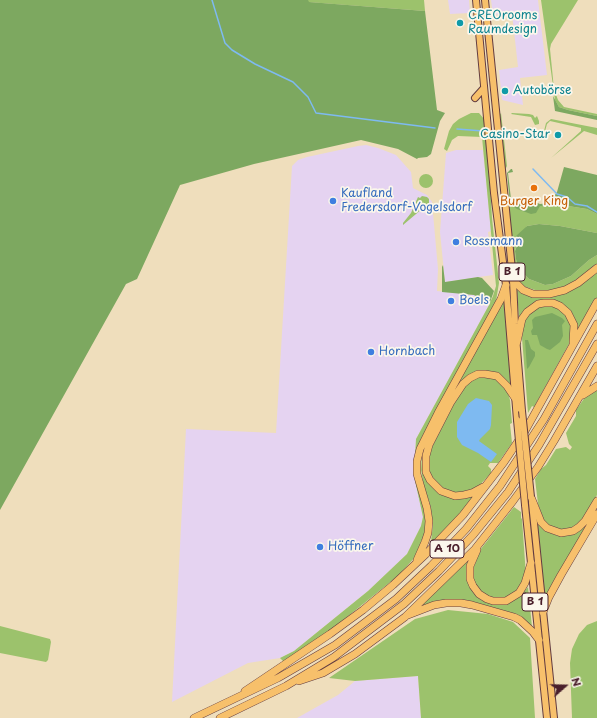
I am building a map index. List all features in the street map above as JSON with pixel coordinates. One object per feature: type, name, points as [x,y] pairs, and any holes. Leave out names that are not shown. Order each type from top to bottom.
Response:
[{"type":"highway","points":[[513,280],[523,290],[533,294],[549,294],[565,290],[578,283],[597,268]]},
{"type":"highway","points":[[414,566],[428,533],[429,521],[418,474],[417,461],[420,449],[501,299],[506,285]]},
{"type":"highway","points":[[227,703],[358,614],[393,586],[463,515],[525,431],[597,302]]},
{"type":"highway","points":[[517,342],[522,319],[527,312],[538,304],[553,303],[568,312],[572,318],[574,333],[573,346]]},
{"type":"highway","name":"A 10","points":[[194,718],[278,678],[335,645],[396,599],[449,547],[476,517],[500,486],[544,419],[597,324]]},
{"type":"highway","name":"A 10","points":[[220,718],[286,686],[334,657],[404,604],[439,571],[473,535],[508,492],[539,445],[597,344]]},
{"type":"highway","points":[[286,686],[322,673],[349,658],[404,616],[446,578],[479,544],[538,467],[597,366]]},
{"type":"highway","points":[[488,483],[472,493],[464,495],[455,496],[441,491],[430,480],[426,472],[426,456],[429,445],[451,402],[463,384],[470,378],[478,374],[497,376],[507,386],[515,398]]},
{"type":"highway","points":[[578,400],[589,390],[597,386]]},
{"type":"highway","points":[[531,497],[541,522],[547,528],[560,533],[579,527],[585,521],[597,501]]},
{"type":"highway","points":[[543,612],[561,575],[597,514]]},
{"type":"highway","points":[[479,544],[470,566],[470,579],[476,591],[487,600],[500,602],[506,601],[515,596],[522,590],[531,563]]},
{"type":"highway","points":[[404,616],[440,604],[461,603],[508,615],[520,620],[539,640]]},
{"type":"main road","name":"B 1","points":[[476,0],[495,200],[506,285],[516,420],[547,718]]},
{"type":"main road","name":"B 1","points":[[485,0],[513,280],[522,411],[554,718]]},
{"type":"main road","points":[[475,98],[484,88]]},
{"type":"main road","points":[[485,102],[495,107]]},
{"type":"main road","points":[[486,109],[495,107]]},
{"type":"shaded area","points":[[448,0],[469,0],[470,13],[450,14]]},
{"type":"shaded area","points":[[491,0],[538,0],[547,75],[520,78],[523,105],[502,100],[499,70],[518,67],[512,13],[493,15]]},
{"type":"shaded area","points":[[366,145],[396,155],[411,172],[413,188],[427,195],[432,202],[438,269],[437,291],[474,295],[489,305],[416,439],[414,476],[423,517],[421,526],[407,554],[368,591],[294,651],[280,658],[248,663],[172,702],[186,429],[276,433],[292,166],[298,160],[307,157]]},
{"type":"shaded area","points":[[456,150],[483,150],[491,231],[488,232],[493,275],[445,282],[440,232],[446,153]]},
{"type":"shaded area","points":[[418,676],[421,718],[297,718],[338,695],[355,681]]},
{"type":"green space","points":[[0,0],[308,0],[309,2],[425,11],[437,110],[445,113],[440,121],[431,154],[427,157],[417,159],[398,149],[361,140],[254,164],[180,185],[137,279],[126,284],[0,510]]},
{"type":"green space","points":[[308,0],[424,0],[425,11],[308,2]]},
{"type":"green space","points":[[541,0],[578,0],[551,44],[550,49],[554,89],[558,100],[564,107],[597,114],[597,116],[559,107],[555,100]]},
{"type":"green space","points":[[553,96],[559,107],[597,116],[597,120],[555,111]]},
{"type":"green space","points":[[471,113],[479,113],[484,119],[499,283],[496,301],[417,448],[415,458],[426,518],[426,532],[416,556],[399,575],[316,642],[284,662],[280,658],[294,651],[368,591],[407,554],[421,526],[423,517],[414,476],[416,439],[489,305],[496,286],[482,137],[458,136],[452,140],[447,151],[444,149],[449,131],[453,124]]},
{"type":"green space","points":[[501,113],[507,166],[504,172],[499,116]]},
{"type":"green space","points":[[511,114],[529,114],[533,115],[535,118],[537,116],[539,124],[535,125],[531,117]]},
{"type":"green space","points":[[551,119],[597,128],[597,135],[584,131],[551,158],[581,131],[581,128],[550,121],[547,124],[543,135],[546,123]]},
{"type":"green space","points":[[564,167],[597,175],[597,214],[587,209],[558,203],[557,206],[540,206],[536,213],[531,214],[517,209],[510,204],[507,173],[511,169],[513,172],[508,173],[511,199],[517,200],[517,204],[530,203],[530,200],[540,204],[549,203],[557,192]]},
{"type":"green space","points":[[426,174],[431,176],[433,181],[431,186],[426,188],[421,186],[419,181],[421,176]]},
{"type":"green space","points":[[422,196],[429,199],[429,203],[403,225],[411,213],[418,197],[420,198]]},
{"type":"green space","points":[[508,206],[568,206],[587,209],[597,214],[597,233],[560,226],[539,224],[527,226],[518,240],[515,251],[518,268],[529,279],[545,285],[553,284],[571,276],[597,255],[597,265],[569,285],[549,291],[538,291],[523,286],[519,282],[514,269]]},
{"type":"green space","points":[[539,224],[560,226],[597,233],[597,255],[571,276],[553,284],[545,285],[529,279],[518,268],[515,251],[518,243],[516,236],[527,226]]},
{"type":"green space","points":[[443,265],[445,282],[478,277],[482,278],[494,291],[489,305],[474,295],[442,292]]},
{"type":"green space","points":[[597,271],[597,298],[577,335],[574,317],[571,311],[563,305],[544,300],[519,319],[517,290],[525,295],[549,297]]},
{"type":"green space","points":[[504,300],[511,390],[494,373],[486,371],[472,373],[458,384]]},
{"type":"green space","points":[[548,305],[562,310],[572,325],[570,342],[534,407],[532,406],[528,413],[522,338],[523,325],[525,319],[533,309]]},
{"type":"green space","points":[[552,313],[565,321],[562,325],[563,336],[560,342],[550,350],[540,345],[537,335],[532,335],[531,331],[533,328],[532,320],[535,317]]},
{"type":"green space","points":[[525,340],[528,340],[531,349],[535,352],[535,356],[527,369]]},
{"type":"green space","points":[[491,376],[502,384],[508,393],[512,423],[510,424],[512,443],[498,463],[490,463],[488,466],[491,469],[491,473],[478,487],[470,492],[456,494],[443,490],[430,474],[429,453],[460,392],[474,378]]},
{"type":"green space","points":[[597,388],[597,495],[583,519],[577,525],[572,528],[561,530],[548,525],[544,521],[538,504],[535,479],[556,449],[566,447],[570,450],[572,447],[569,444],[566,433],[576,416],[576,410],[587,395]]},
{"type":"green space","points":[[426,444],[429,483],[435,490],[443,495],[456,499],[481,490],[426,552],[431,541],[433,525],[430,504],[424,487],[421,470],[422,453]]},
{"type":"green space","points":[[514,507],[521,512],[526,576],[517,592],[501,600],[485,596],[474,584],[472,572],[480,550]]},
{"type":"green space","points":[[535,519],[544,530],[558,536],[587,522],[589,523],[556,577],[544,603]]},
{"type":"green space","points":[[470,556],[473,592],[481,600],[486,602],[521,595],[528,587],[532,627],[472,603],[415,610]]},
{"type":"green space","points":[[448,610],[488,614],[513,622],[530,638],[535,718],[421,718],[418,676],[355,681],[329,678],[415,619]]},
{"type":"green space","points":[[597,621],[597,718],[572,718],[570,663],[572,649],[579,634],[587,625]]},
{"type":"green space","points":[[0,626],[50,639],[51,642],[48,660],[46,662],[0,653]]},
{"type":"water","points":[[476,398],[489,401],[492,405],[490,429],[479,441],[497,454],[491,462],[462,445],[457,437],[457,422],[468,404]]},
{"type":"waterway","points":[[212,0],[225,43],[232,50],[255,64],[293,82],[308,97],[316,113],[435,128]]},
{"type":"waterway","points":[[457,129],[483,131]]},
{"type":"waterway","points":[[533,169],[557,194],[567,197],[575,204],[587,206],[597,212]]},
{"type":"place","name":"CREOrooms Raumdesign","points":[[460,23]]},
{"type":"place","name":"Autobörse","points":[[505,91]]},
{"type":"place","name":"Casino-Star","points":[[558,135]]},
{"type":"place","name":"Burger King","points":[[534,188]]},
{"type":"place","name":"Kaufland Fredersdorf-Vogelsdorf","points":[[333,201]]},
{"type":"place","name":"Rossmann","points":[[456,242]]},
{"type":"place","name":"Boels","points":[[451,301]]},
{"type":"place","name":"Hornbach","points":[[371,352]]},
{"type":"place","name":"Höffner","points":[[320,547]]}]
